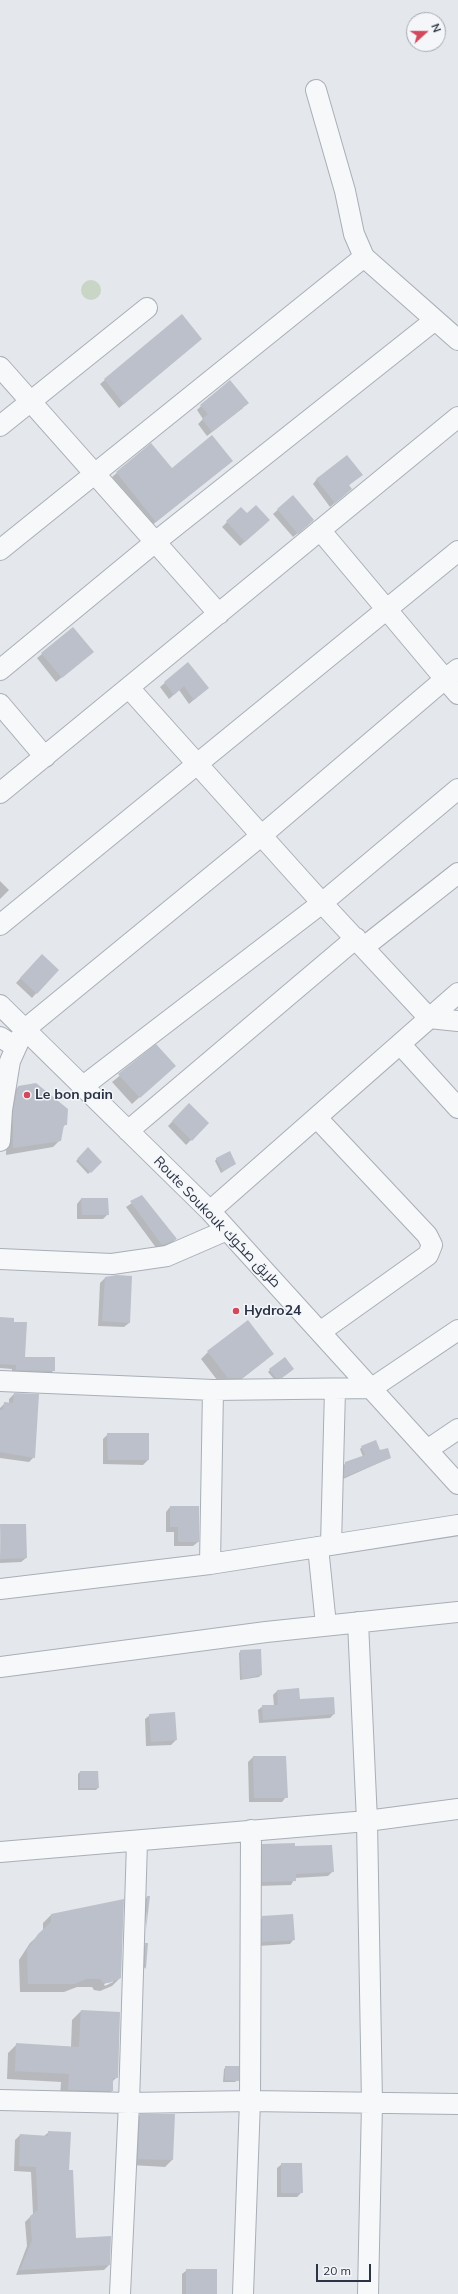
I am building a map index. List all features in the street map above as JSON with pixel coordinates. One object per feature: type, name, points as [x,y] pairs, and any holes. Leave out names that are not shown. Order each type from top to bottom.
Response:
[{"type":"street","points":[[316,90],[345,192],[354,234],[364,257],[458,340]]},
{"type":"street","points":[[0,550],[364,257]]},
{"type":"street","points":[[0,426],[147,308]]},
{"type":"street","points":[[0,670],[154,543],[436,320]]},
{"type":"street","points":[[0,367],[95,472],[154,543],[219,614]]},
{"type":"street","points":[[0,793],[458,417]]},
{"type":"street","points":[[320,530],[387,610],[452,674],[458,694]]},
{"type":"street","points":[[0,925],[458,551]]},
{"type":"street","points":[[0,1141],[13,1038],[262,835],[452,674]]},
{"type":"street","points":[[129,688],[322,903],[429,1018],[458,1022]]},
{"type":"street","points":[[0,704],[45,757]]},
{"type":"street","points":[[82,1087],[322,903],[458,789]]},
{"type":"street","points":[[128,1131],[360,943],[458,873]]},
{"type":"street","points":[[210,1211],[458,993]]},
{"type":"street","name":"Route Soukouk طريق صكوك","points":[[0,1005],[13,1038],[82,1087],[210,1211],[458,1484]]},
{"type":"street","points":[[400,1044],[458,1108]]},
{"type":"street","points":[[317,1118],[427,1235],[432,1246],[428,1256],[320,1332]]},
{"type":"street","points":[[0,1259],[112,1264],[167,1256],[228,1230]]},
{"type":"street","points":[[0,1381],[213,1390],[372,1388],[458,1330]]},
{"type":"street","points":[[326,1625],[324,1546],[335,1389]]},
{"type":"street","points":[[210,1564],[213,1390]]},
{"type":"street","points":[[427,1450],[458,1429]]},
{"type":"street","points":[[0,1589],[210,1564],[458,1525]]},
{"type":"street","points":[[0,1667],[326,1625],[458,1612]]},
{"type":"street","points":[[358,1622],[367,1821],[372,2103],[368,2294]]},
{"type":"street","points":[[0,1852],[137,1842],[251,1830],[367,1821],[458,1809]]},
{"type":"street","points":[[243,2294],[250,2101],[251,1830]]},
{"type":"street","points":[[120,2294],[129,2102],[137,1842]]},
{"type":"street","points":[[0,2100],[458,2104]]},
{"type":"green space","points":[[87,280],[95,280],[101,286],[101,294],[95,300],[87,300],[81,294],[81,286]]},
{"type":"building","points":[[182,314],[202,339],[124,404],[104,379]]},
{"type":"building","points":[[230,380],[249,403],[212,432],[202,419],[208,414],[200,405]]},
{"type":"building","points":[[212,435],[233,461],[156,522],[116,472],[151,443],[172,468]]},
{"type":"building","points":[[347,455],[363,475],[349,485],[352,489],[335,503],[316,479]]},
{"type":"building","points":[[293,495],[314,520],[298,534],[277,509]]},
{"type":"building","points":[[256,505],[270,520],[245,542],[226,521],[241,507],[247,513]]},
{"type":"building","points":[[73,627],[94,652],[62,678],[41,653]]},
{"type":"building","points":[[188,662],[209,688],[194,700],[184,686],[174,695],[164,682]]},
{"type":"building","points":[[42,954],[59,970],[37,994],[20,978]]},
{"type":"building","points":[[156,1044],[176,1066],[140,1098],[118,1074]]},
{"type":"building","points":[[36,1083],[68,1109],[67,1125],[64,1125],[61,1141],[13,1148],[13,1111],[18,1086]]},
{"type":"building","points":[[189,1103],[209,1123],[192,1141],[172,1121]]},
{"type":"building","points":[[88,1147],[102,1162],[91,1173],[77,1159]]},
{"type":"building","points":[[230,1151],[236,1164],[223,1171],[216,1158]]},
{"type":"building","points":[[142,1195],[177,1239],[162,1245],[130,1201]]},
{"type":"building","points":[[81,1198],[108,1198],[109,1215],[82,1215]]},
{"type":"building","points":[[117,1275],[132,1276],[130,1323],[102,1321],[105,1277]]},
{"type":"building","points":[[0,1317],[14,1318],[14,1322],[27,1322],[25,1357],[55,1357],[55,1371],[16,1370],[16,1365],[0,1364]]},
{"type":"building","points":[[248,1320],[274,1354],[242,1378],[228,1378],[207,1351]]},
{"type":"building","points":[[285,1357],[294,1369],[282,1378],[276,1378],[269,1369]]},
{"type":"building","points":[[14,1393],[39,1394],[35,1458],[0,1452],[0,1410],[3,1410],[4,1402],[13,1403]]},
{"type":"building","points":[[107,1433],[149,1433],[149,1460],[108,1460]]},
{"type":"building","points":[[376,1440],[380,1450],[388,1448],[391,1458],[344,1477],[345,1462],[365,1455],[361,1446]]},
{"type":"building","points":[[170,1506],[199,1506],[199,1542],[178,1542],[178,1527],[170,1527]]},
{"type":"building","points":[[0,1524],[26,1524],[27,1558],[1,1559]]},
{"type":"building","points":[[261,1649],[262,1675],[242,1679],[240,1650]]},
{"type":"building","points":[[299,1688],[300,1699],[334,1697],[335,1714],[263,1720],[262,1705],[278,1705],[277,1690]]},
{"type":"building","points":[[175,1712],[177,1740],[151,1742],[149,1714]]},
{"type":"building","points":[[253,1756],[286,1756],[288,1798],[254,1798]]},
{"type":"building","points":[[80,1771],[98,1771],[99,1788],[80,1788]]},
{"type":"building","points":[[295,1843],[295,1846],[332,1845],[334,1872],[296,1874],[296,1881],[262,1882],[262,1844]]},
{"type":"building","points":[[147,1896],[150,1896],[146,1930]]},
{"type":"building","points":[[124,1899],[121,1978],[109,1983],[102,1982],[101,1979],[86,1979],[74,1984],[28,1984],[27,1950],[38,1934],[51,1922],[51,1914]]},
{"type":"building","points":[[293,1914],[295,1940],[262,1942],[262,1916]]},
{"type":"building","points":[[145,1943],[148,1943],[145,1969]]},
{"type":"building","points":[[81,2010],[120,2012],[118,2078],[113,2078],[113,2091],[68,2090],[69,2074],[15,2071],[16,2043],[79,2047]]},
{"type":"building","points":[[225,2066],[239,2066],[239,2081],[225,2080]]},
{"type":"building","points":[[140,2114],[175,2114],[173,2160],[138,2159]]},
{"type":"building","points":[[48,2131],[71,2132],[69,2170],[73,2170],[76,2238],[111,2236],[110,2265],[20,2270],[32,2240],[30,2216],[38,2210],[36,2167],[19,2166],[20,2134],[48,2136]]},
{"type":"building","points":[[281,2163],[302,2163],[303,2193],[281,2193]]},
{"type":"building","points":[[186,2269],[217,2269],[217,2294],[186,2294]]},
{"type":"place","name":"Le bon pain","points":[[27,1095]]},
{"type":"place","name":"Hydro24","points":[[236,1311]]}]
